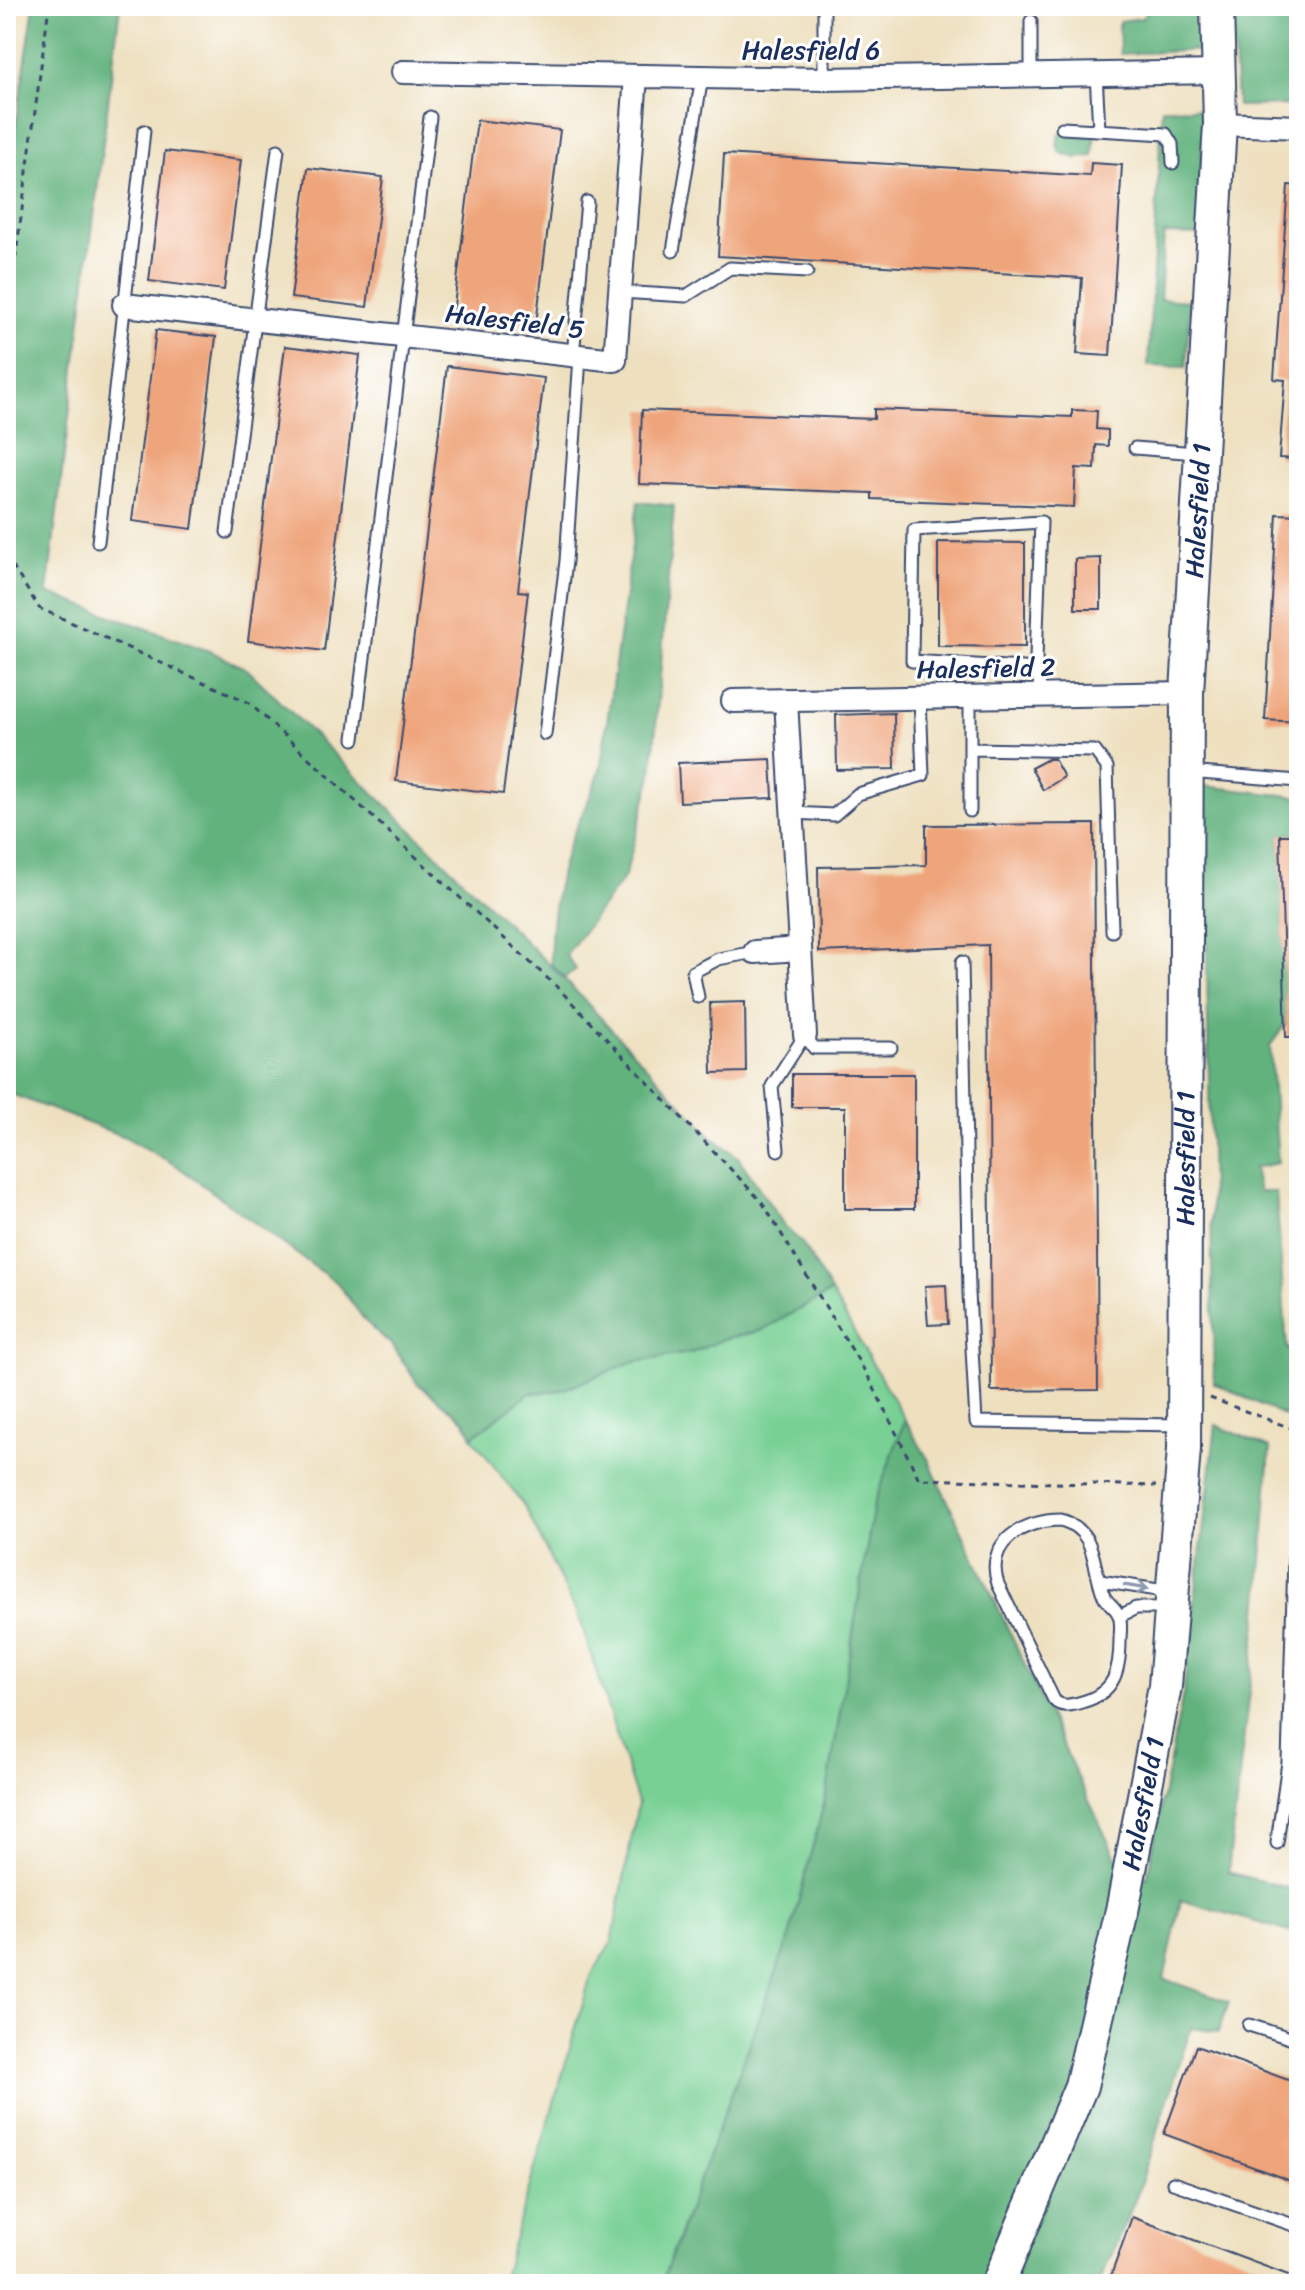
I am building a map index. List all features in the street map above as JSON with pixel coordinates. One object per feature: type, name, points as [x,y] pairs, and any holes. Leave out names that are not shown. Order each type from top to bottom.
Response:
[{"type":"street","name":"Halesfield 1","points":[[998,2284],[1081,2086],[1123,1906],[1162,1701],[1172,1600],[1184,1425],[1187,693],[1220,124],[1217,6]]},
{"type":"street","name":"Halesfield 6","points":[[403,72],[824,79],[1219,72]]},
{"type":"street","name":"Halesfield 5","points":[[124,305],[615,360],[636,76]]},
{"type":"street","points":[[1220,124],[1299,127]]},
{"type":"street","name":"Halesfield 2","points":[[733,701],[1187,693]]},
{"type":"street","points":[[786,700],[805,1035]]},
{"type":"street","points":[[755,952],[800,949]]},
{"type":"lane","points":[[824,6],[824,79]]},
{"type":"lane","points":[[1031,21],[1031,75]]},
{"type":"lane","points":[[1096,73],[1099,130]]},
{"type":"lane","points":[[673,251],[702,77]]},
{"type":"lane","points":[[354,739],[430,117]]},
{"type":"lane","points":[[1062,128],[1166,134],[1172,144],[1173,163]]},
{"type":"lane","points":[[98,542],[144,131]]},
{"type":"lane","points":[[227,532],[278,150]]},
{"type":"lane","points":[[545,734],[566,561],[587,202]]},
{"type":"lane","points":[[620,292],[686,296],[730,268],[807,272]]},
{"type":"lane","points":[[1135,448],[1201,454]]},
{"type":"lane","points":[[1038,669],[912,661],[914,530],[1041,522],[1038,669],[1041,695]]},
{"type":"lane","points":[[970,696],[970,811]]},
{"type":"lane","points":[[792,813],[834,815],[858,794],[923,775],[920,697]]},
{"type":"lane","points":[[970,749],[1095,751],[1107,767],[1112,931]]},
{"type":"lane","points":[[1188,772],[1299,781]]},
{"type":"lane","points":[[698,997],[693,972],[718,959],[755,952]]},
{"type":"lane","points":[[962,962],[969,1293],[976,1422],[1184,1425]]},
{"type":"lane","points":[[778,1150],[772,1086],[805,1035],[814,1048],[891,1048]]},
{"type":"lane","points":[[1061,1520],[1079,1528],[1087,1538],[1100,1581],[1104,1596],[1120,1616],[1120,1665],[1114,1680],[1104,1692],[1091,1700],[1057,1704],[998,1584],[993,1565],[996,1552],[1009,1536],[1024,1527],[1061,1520]]},
{"type":"lane","points":[[1277,1843],[1288,1762],[1294,1575],[1299,1539]]},
{"type":"lane","points":[[1100,1581],[1172,1600]]},
{"type":"lane","points":[[1120,1616],[1136,1608],[1172,1600]]},
{"type":"lane","points":[[1249,2025],[1299,2041]]},
{"type":"lane","points":[[1173,2183],[1299,2227]]},
{"type":"path","points":[[6,330],[49,6]]},
{"type":"path","points":[[6,556],[39,608],[248,702],[558,988],[762,1202],[869,1378],[919,1479],[1181,1487]]},
{"type":"path","points":[[1184,1388],[1299,1431]]},
{"type":"green space","points":[[34,6],[120,6],[47,593],[212,652],[247,669],[570,985],[712,1137],[738,1157],[786,1228],[802,1243],[831,1292],[760,1331],[723,1339],[694,1352],[629,1363],[562,1390],[530,1393],[472,1437],[465,1421],[417,1383],[393,1346],[366,1322],[338,1284],[177,1166],[125,1137],[6,1092],[6,188]]},
{"type":"green space","points":[[1150,6],[1202,6],[1204,50],[1120,54],[1119,21],[1142,18]]},
{"type":"green space","points":[[1232,6],[1293,6],[1299,105],[1237,106]]},
{"type":"green space","points":[[1162,108],[1204,109],[1198,235],[1164,234],[1160,299],[1190,301],[1186,367],[1148,366]]},
{"type":"green space","points":[[1095,132],[1093,156],[1077,158],[1061,153],[1057,145],[1060,133]]},
{"type":"green space","points":[[638,502],[674,506],[652,775],[625,876],[566,955],[576,969],[565,978],[551,964],[556,898],[568,849],[601,765]]},
{"type":"green space","points":[[1204,786],[1299,797],[1299,835],[1280,835],[1286,1023],[1270,1046],[1278,1163],[1254,1168],[1259,1192],[1276,1192],[1287,1349],[1299,1350],[1299,1410],[1293,1420],[1214,1383]]},
{"type":"green space","points":[[831,1292],[905,1420],[874,1504],[827,1792],[789,1938],[661,2284],[501,2284],[591,1976],[612,1942],[638,1803],[580,1620],[525,1507],[472,1437],[530,1393],[562,1390],[629,1363],[694,1352],[723,1339],[760,1331]]},
{"type":"green space","points":[[905,1420],[928,1459],[1116,1858],[1147,1878],[1184,1689],[1216,1425],[1270,1448],[1258,1614],[1228,1872],[1299,1891],[1299,1914],[1293,1933],[1181,1900],[1164,1979],[1229,2002],[1219,2032],[1191,2028],[1137,2195],[1099,2284],[661,2284],[789,1938],[827,1792],[874,1504]]},
{"type":"building","points":[[477,120],[560,130],[536,324],[453,314]]},
{"type":"building","points":[[165,151],[241,160],[224,290],[149,281]]},
{"type":"building","points":[[724,154],[1090,176],[1091,163],[1122,165],[1110,356],[1077,354],[1082,278],[718,256]]},
{"type":"building","points":[[308,168],[383,177],[367,307],[291,298]]},
{"type":"building","points":[[1288,185],[1299,186],[1299,459],[1279,458],[1285,380],[1274,379]]},
{"type":"building","points":[[156,330],[216,337],[192,529],[132,521]]},
{"type":"building","points":[[285,346],[360,355],[324,651],[248,641]]},
{"type":"building","points":[[447,366],[544,378],[518,591],[528,592],[503,794],[396,781]]},
{"type":"building","points":[[874,409],[1072,417],[1072,410],[1097,411],[1096,429],[1108,430],[1108,446],[1096,445],[1095,469],[1076,468],[1074,507],[872,499],[872,493],[639,484],[642,410],[874,419]]},
{"type":"building","points":[[1277,514],[1299,515],[1299,722],[1265,720]]},
{"type":"building","points":[[938,542],[1025,543],[1025,647],[938,646]]},
{"type":"building","points":[[1101,558],[1101,609],[1075,609],[1075,559]]},
{"type":"building","points":[[894,713],[895,769],[837,770],[836,715]]},
{"type":"building","points":[[771,759],[773,798],[680,802],[678,763]]},
{"type":"building","points":[[1054,759],[1064,777],[1043,790],[1031,768]]},
{"type":"building","points":[[1094,824],[1098,1390],[991,1391],[988,945],[819,952],[818,867],[926,865],[926,825]]},
{"type":"building","points":[[1280,835],[1299,835],[1299,1037],[1286,1037]]},
{"type":"building","points":[[745,1002],[746,1072],[712,1073],[710,1003]]},
{"type":"building","points":[[792,1074],[914,1074],[914,1209],[845,1209],[845,1107],[792,1107]]},
{"type":"building","points":[[946,1285],[948,1324],[928,1325],[925,1286]]},
{"type":"building","points":[[1196,2046],[1299,2084],[1299,2184],[1164,2134]]},
{"type":"building","points":[[1132,2217],[1299,2279],[1299,2284],[1108,2284]]}]
